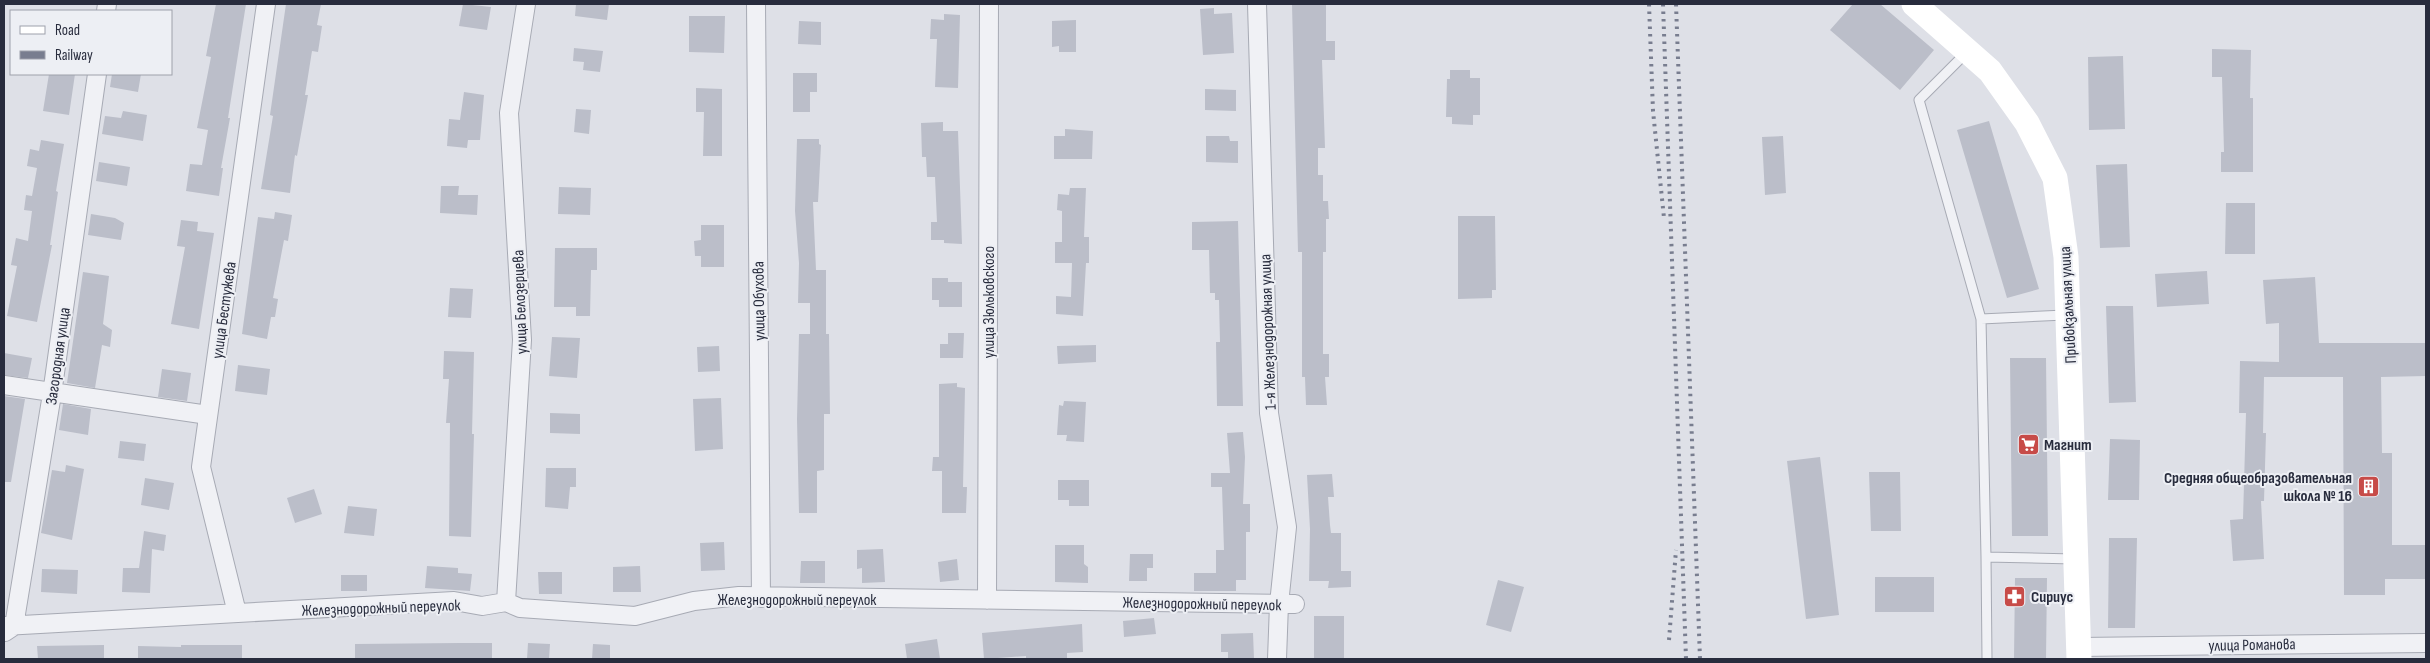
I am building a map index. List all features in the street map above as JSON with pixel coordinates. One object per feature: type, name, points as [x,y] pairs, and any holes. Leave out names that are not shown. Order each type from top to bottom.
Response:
[{"type":"main road","name":"Привокзальная улица","points":[[1914,4],[1990,71],[2027,123],[2055,178],[2066,257],[2079,653]]},
{"type":"street","name":"улица Бестужева","points":[[237,613],[201,467],[266,4]]},
{"type":"street","name":"улица Белозерцева","points":[[506,602],[522,340],[509,113],[526,4]]},
{"type":"street","name":"улица Обухова","points":[[756,4],[761,598]]},
{"type":"street","name":"улица Зюльковского","points":[[987,600],[989,4]]},
{"type":"street","name":"1-я Железнодорожная улица","points":[[1256,4],[1269,413],[1287,527],[1287,604],[1277,659]]},
{"type":"street","name":"Загородная улица","points":[[7,628],[52,394],[97,75]]},
{"type":"street","points":[[4,385],[52,394],[208,416]]},
{"type":"street","name":"Железнодорожный переулок","points":[[7,628],[454,601],[482,606],[506,602],[520,608],[635,616],[694,601],[739,596],[761,598],[1287,604]]},
{"type":"street","name":"улица Романова","points":[[2079,653],[2426,643]]},
{"type":"lane","points":[[1968,51],[1918,100],[1981,319],[1986,659]]},
{"type":"lane","points":[[1981,319],[2068,315]]},
{"type":"lane","points":[[1986,557],[2077,559]]},
{"type":"building","points":[[216,4],[246,4],[228,118],[230,118],[221,168],[223,168],[219,196],[186,191],[190,164],[202,165],[208,130],[197,128],[211,57],[206,56]]},
{"type":"building","points":[[286,4],[321,4],[317,25],[322,26],[318,52],[312,51],[305,95],[308,95],[297,156],[295,155],[290,193],[261,189],[273,116],[270,115]]},
{"type":"building","points":[[463,4],[491,7],[487,30],[459,26]]},
{"type":"building","points":[[576,4],[609,4],[607,20],[575,16]]},
{"type":"building","points":[[1292,4],[1326,4],[1326,41],[1335,41],[1335,60],[1322,60],[1325,148],[1318,148],[1318,175],[1323,175],[1323,201],[1328,201],[1329,219],[1326,219],[1326,252],[1323,252],[1323,354],[1329,354],[1329,377],[1325,377],[1327,405],[1306,405],[1305,377],[1302,377],[1302,252],[1298,252]]},
{"type":"building","points":[[1853,4],[1880,4],[1934,50],[1900,90],[1830,30]]},
{"type":"building","points":[[1214,8],[1214,14],[1232,13],[1234,53],[1203,55],[1200,9]]},
{"type":"building","points":[[944,14],[960,15],[958,88],[935,87],[937,39],[930,39],[931,19],[944,20]]},
{"type":"building","points":[[689,16],[725,16],[724,53],[689,52]]},
{"type":"building","points":[[1076,20],[1076,52],[1059,52],[1059,46],[1052,47],[1052,21]]},
{"type":"building","points":[[799,21],[821,22],[821,45],[798,44]]},
{"type":"building","points":[[574,48],[603,51],[600,72],[583,70],[584,62],[573,61]]},
{"type":"building","points":[[2212,49],[2251,50],[2250,98],[2253,98],[2253,172],[2221,172],[2221,152],[2224,152],[2222,77],[2212,77]]},
{"type":"building","points":[[2123,56],[2125,129],[2089,130],[2088,57]]},
{"type":"building","points":[[1450,70],[1470,70],[1470,78],[1480,78],[1480,115],[1473,115],[1473,125],[1452,124],[1452,117],[1446,117],[1447,79],[1450,79]]},
{"type":"building","points":[[793,73],[817,73],[817,92],[810,92],[810,112],[793,112]]},
{"type":"building","points":[[49,75],[75,75],[69,115],[43,111]]},
{"type":"building","points":[[112,75],[141,75],[138,92],[110,87]]},
{"type":"building","points":[[696,88],[722,89],[722,156],[703,156],[704,112],[696,112]]},
{"type":"building","points":[[1205,89],[1236,90],[1236,111],[1205,110]]},
{"type":"building","points":[[464,92],[484,95],[480,140],[468,140],[467,148],[447,146],[449,119],[460,120]]},
{"type":"building","points":[[576,109],[591,110],[589,134],[574,132]]},
{"type":"building","points":[[123,111],[147,115],[143,141],[102,134],[105,116],[121,118]]},
{"type":"building","points":[[1989,121],[2039,289],[2007,298],[1957,130]]},
{"type":"building","points":[[943,122],[943,131],[958,131],[962,244],[944,243],[944,240],[931,240],[931,222],[937,222],[935,177],[927,177],[926,157],[922,157],[921,123]]},
{"type":"building","points":[[1065,129],[1093,131],[1092,159],[1054,159],[1054,136],[1065,136]]},
{"type":"building","points":[[1206,136],[1229,136],[1230,141],[1238,141],[1238,163],[1206,162]]},
{"type":"building","points":[[1783,136],[1786,193],[1765,195],[1762,137]]},
{"type":"building","points":[[797,139],[819,139],[819,144],[821,145],[818,202],[813,202],[816,270],[826,270],[826,334],[829,334],[830,414],[824,414],[824,470],[817,471],[817,513],[799,513],[797,419],[799,334],[810,334],[810,303],[798,303],[799,263],[795,211]]},
{"type":"building","points":[[41,140],[64,144],[56,191],[58,192],[50,245],[52,245],[37,322],[7,316],[17,266],[11,265],[16,238],[28,241],[32,211],[24,210],[26,195],[32,196],[37,168],[27,166],[30,149],[39,151]]},
{"type":"building","points":[[99,162],[130,167],[127,186],[96,181]]},
{"type":"building","points":[[2127,164],[2130,247],[2100,248],[2096,165]]},
{"type":"building","points":[[441,186],[459,186],[458,195],[478,195],[477,215],[440,213]]},
{"type":"building","points":[[559,187],[591,188],[590,215],[558,214]]},
{"type":"building","points":[[1070,188],[1086,188],[1084,237],[1089,237],[1089,263],[1086,263],[1083,316],[1056,314],[1056,296],[1071,297],[1072,263],[1055,263],[1055,242],[1062,242],[1062,211],[1057,210],[1058,194],[1069,195]]},
{"type":"building","points":[[2226,203],[2255,203],[2255,254],[2225,254]]},
{"type":"building","points":[[275,212],[292,215],[288,241],[284,240],[273,298],[278,299],[275,317],[271,317],[267,339],[242,334],[258,217],[274,219]]},
{"type":"building","points":[[91,214],[115,218],[124,223],[121,240],[88,235]]},
{"type":"building","points":[[1458,216],[1495,216],[1496,290],[1492,290],[1492,298],[1458,299]]},
{"type":"building","points":[[181,220],[198,222],[197,231],[214,233],[199,329],[171,324],[185,247],[177,246]]},
{"type":"building","points":[[1238,221],[1243,406],[1217,406],[1216,342],[1220,342],[1219,300],[1215,300],[1215,293],[1210,293],[1209,250],[1192,250],[1192,222]]},
{"type":"building","points":[[701,225],[724,225],[724,267],[701,267],[701,256],[695,256],[694,241],[701,240]]},
{"type":"building","points":[[555,248],[597,248],[597,270],[591,270],[590,316],[576,316],[576,307],[554,307]]},
{"type":"building","points":[[2207,271],[2209,304],[2157,307],[2155,274]]},
{"type":"building","points":[[83,272],[109,276],[103,324],[112,330],[110,347],[102,345],[95,388],[67,383]]},
{"type":"building","name":"Средняя общеобразовательная школа № 16","points":[[2315,277],[2319,343],[2426,343],[2426,376],[2381,377],[2382,453],[2392,453],[2392,545],[2426,545],[2426,579],[2385,579],[2385,595],[2344,595],[2343,377],[2264,377],[2263,433],[2266,433],[2264,501],[2261,501],[2264,559],[2233,561],[2230,520],[2243,519],[2246,413],[2239,413],[2240,361],[2279,362],[2279,323],[2266,324],[2263,280]]},
{"type":"building","points":[[932,278],[948,278],[948,282],[962,282],[962,307],[939,307],[939,300],[932,300]]},
{"type":"building","points":[[450,288],[473,289],[471,318],[448,317]]},
{"type":"building","points":[[2106,306],[2133,306],[2136,402],[2109,403]]},
{"type":"building","points":[[948,333],[964,333],[963,358],[940,358],[940,344],[948,344]]},
{"type":"building","points":[[552,337],[580,338],[577,378],[549,376]]},
{"type":"building","points":[[1096,345],[1096,362],[1058,364],[1057,346]]},
{"type":"building","points":[[719,346],[720,371],[698,372],[697,347]]},
{"type":"building","points":[[444,351],[474,352],[471,537],[449,536],[450,423],[446,423],[449,379],[443,379]]},
{"type":"building","points":[[4,353],[32,358],[28,378],[4,375]]},
{"type":"building","points":[[2010,358],[2046,358],[2048,536],[2012,536]]},
{"type":"building","points":[[238,365],[270,369],[267,395],[235,391]]},
{"type":"building","points":[[162,369],[191,373],[187,401],[158,397]]},
{"type":"building","points":[[957,383],[957,387],[965,388],[963,487],[967,487],[966,513],[942,513],[942,471],[932,471],[933,457],[939,457],[939,384]]},
{"type":"building","points":[[4,396],[25,399],[11,482],[4,482]]},
{"type":"building","points":[[721,398],[723,449],[695,451],[693,399]]},
{"type":"building","points":[[1064,401],[1086,402],[1084,442],[1066,441],[1067,435],[1057,435],[1059,405],[1063,406]]},
{"type":"building","points":[[63,404],[91,409],[88,435],[59,430]]},
{"type":"building","points":[[550,413],[580,414],[580,434],[550,433]]},
{"type":"building","points":[[1243,432],[1245,457],[1243,504],[1250,504],[1250,532],[1246,532],[1246,580],[1236,580],[1236,591],[1194,591],[1194,573],[1216,573],[1216,550],[1224,550],[1222,487],[1211,487],[1211,473],[1230,473],[1227,433]]},
{"type":"building","points":[[2110,439],[2140,440],[2139,500],[2108,500]]},
{"type":"building","points":[[120,441],[146,444],[144,461],[118,458]]},
{"type":"building","points":[[1820,457],[1839,615],[1806,619],[1787,461]]},
{"type":"building","points":[[66,465],[84,469],[72,540],[41,533],[52,470],[65,472]]},
{"type":"building","points":[[546,468],[576,468],[576,487],[570,487],[568,509],[545,507]]},
{"type":"building","points":[[1869,472],[1900,472],[1901,531],[1871,531]]},
{"type":"building","points":[[1332,474],[1334,497],[1328,497],[1331,533],[1341,533],[1341,571],[1351,571],[1351,587],[1328,588],[1329,581],[1309,581],[1310,529],[1307,475]]},
{"type":"building","points":[[145,478],[174,483],[169,510],[141,505]]},
{"type":"building","points":[[1058,480],[1089,480],[1089,506],[1069,506],[1069,500],[1058,500]]},
{"type":"building","points":[[314,489],[322,514],[295,523],[287,498]]},
{"type":"building","points":[[348,506],[377,509],[374,536],[344,533]]},
{"type":"building","points":[[144,531],[166,535],[164,551],[152,549],[150,593],[122,592],[123,568],[139,568]]},
{"type":"building","points":[[2109,538],[2137,538],[2135,628],[2108,628]]},
{"type":"building","points":[[724,542],[725,570],[701,571],[700,543]]},
{"type":"building","points":[[1055,545],[1084,545],[1084,564],[1088,567],[1088,583],[1055,582]]},
{"type":"building","points":[[883,549],[885,582],[862,583],[862,568],[857,569],[857,550]]},
{"type":"building","points":[[1130,554],[1153,554],[1153,568],[1147,568],[1147,581],[1129,581]]},
{"type":"building","points":[[957,559],[959,580],[940,582],[938,562]]},
{"type":"building","points":[[801,561],[825,561],[825,583],[800,583]]},
{"type":"building","points":[[427,566],[458,568],[458,573],[472,574],[470,591],[425,588]]},
{"type":"building","points":[[640,566],[641,592],[613,592],[613,567]]},
{"type":"building","points":[[42,569],[78,570],[77,594],[41,592]]},
{"type":"building","points":[[538,572],[562,572],[562,594],[539,594]]},
{"type":"building","points":[[341,575],[367,575],[367,591],[341,591]]},
{"type":"building","points":[[1875,577],[1934,577],[1934,612],[1875,612]]},
{"type":"building","points":[[2015,578],[2047,578],[2046,659],[2014,659]]},
{"type":"building","points":[[1498,580],[1524,587],[1511,632],[1486,625]]},
{"type":"building","points":[[1314,616],[1344,616],[1344,659],[1314,659]]},
{"type":"building","points":[[1154,618],[1156,634],[1124,637],[1123,621]]},
{"type":"building","points":[[1082,624],[1083,652],[1067,653],[1067,658],[1026,659],[1026,656],[984,659],[982,633]]},
{"type":"building","points":[[1253,633],[1254,659],[1228,659],[1228,652],[1221,652],[1221,634]]},
{"type":"building","points":[[937,639],[940,659],[907,659],[905,644]]},
{"type":"building","points":[[492,643],[492,659],[355,659],[355,644]]},
{"type":"building","points":[[528,643],[550,644],[549,659],[527,659]]},
{"type":"building","points":[[593,644],[610,645],[610,659],[592,659]]},
{"type":"building","points":[[104,645],[104,659],[38,659],[37,646]]},
{"type":"building","points":[[181,645],[242,645],[242,659],[138,659],[138,646],[181,647]]},
{"type":"railway","points":[[1649,4],[1653,111],[1664,218]]},
{"type":"railway","points":[[1663,4],[1686,659]]},
{"type":"railway","points":[[1676,4],[1700,659]]},
{"type":"railway","points":[[1669,640],[1676,550]]},
{"type":"place","name":"Магнит","points":[[2028,444]]},
{"type":"place","name":"Средняя общеобразовательная школа № 16","points":[[2368,486]]},
{"type":"place","name":"Сириус","points":[[2015,596]]}]
